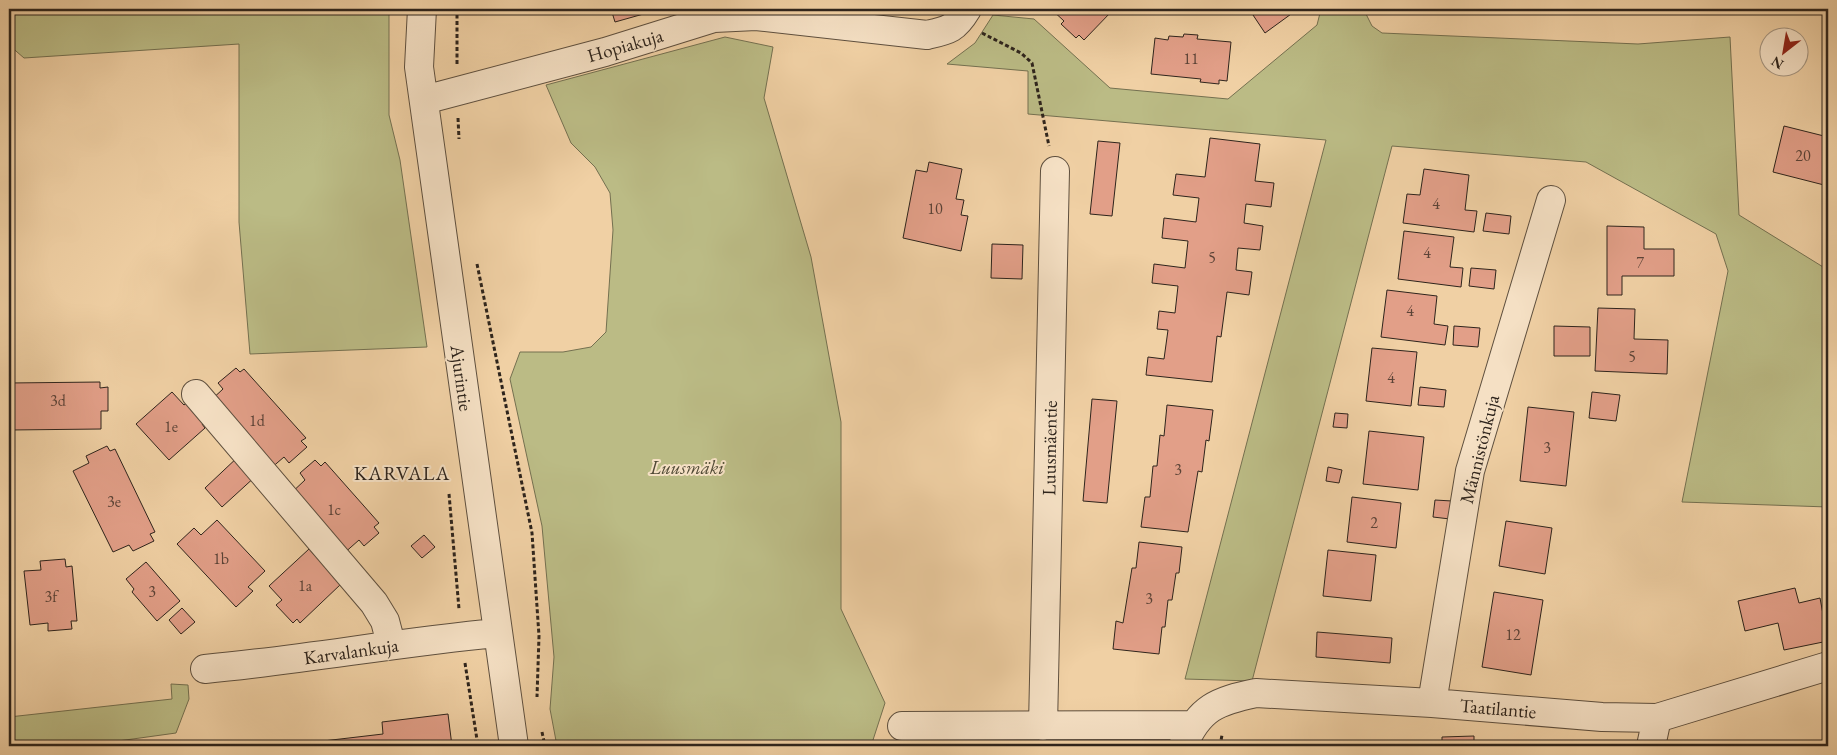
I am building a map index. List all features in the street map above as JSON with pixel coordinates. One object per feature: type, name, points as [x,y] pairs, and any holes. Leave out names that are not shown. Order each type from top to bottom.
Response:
[{"type":"street","name":"Ajurintie","points":[[422,9],[419,67],[514,746]]},
{"type":"street","name":"Hopiakuja","points":[[424,100],[605,52],[714,18],[756,16],[927,34],[950,30],[963,16]]},
{"type":"street","name":"Luusmäentie","points":[[1043,726],[1055,171]]},
{"type":"street","name":"Männistönkuja","points":[[1432,703],[1470,471],[1551,200]]},
{"type":"street","points":[[196,394],[374,604],[385,620],[392,644]]},
{"type":"street","name":"Karvalankuja","points":[[205,668],[272,662],[392,644],[497,633]]},
{"type":"street","name":"Taatilantie","points":[[1188,736],[1208,710],[1232,698],[1256,693],[1432,703],[1602,717],[1657,718],[1828,666]]},
{"type":"street","points":[[1651,746],[1657,718]]},
{"type":"street","points":[[902,726],[1043,726],[1188,736]]},
{"type":"path","points":[[458,9],[457,92],[460,148]]},
{"type":"path","points":[[963,16],[1022,53],[1032,63],[1043,125],[1055,171]]},
{"type":"path","points":[[475,258],[532,533],[540,636],[537,705]]},
{"type":"path","points":[[541,730],[546,746]]},
{"type":"green space","points":[[9,9],[389,9],[389,115],[400,160],[427,347],[250,354],[239,222],[239,44],[24,58],[9,45]]},
{"type":"green space","points":[[1321,9],[1366,9],[1365,12],[1372,26],[1382,33],[1638,44],[1730,37],[1739,215],[1828,270],[1828,507],[1682,502],[1728,271],[1716,234],[1586,162],[1392,146],[1252,681],[1185,679],[1326,140],[1028,114],[1028,71],[947,64],[975,43],[993,15],[1034,19],[1110,88],[1228,99],[1317,25]]},
{"type":"green space","name":"Luusmäki","points":[[725,37],[773,47],[764,98],[811,257],[841,422],[841,609],[885,703],[872,743],[868,746],[557,746],[550,709],[554,657],[542,526],[510,379],[520,352],[563,352],[591,347],[606,332],[613,230],[610,193],[595,167],[571,143],[546,85]]},
{"type":"green space","points":[[171,684],[188,685],[189,699],[176,733],[111,742],[110,746],[9,746],[9,717],[172,699]]},
{"type":"building","points":[[611,9],[646,9],[647,13],[615,22]]},
{"type":"building","points":[[1051,9],[1108,9],[1111,12],[1084,40],[1079,35],[1076,38],[1061,24],[1064,21]]},
{"type":"building","points":[[1249,9],[1298,9],[1265,33]]},
{"type":"building","points":[[1184,34],[1198,35],[1197,39],[1231,42],[1227,81],[1219,80],[1219,84],[1200,82],[1201,79],[1151,74],[1155,38],[1168,40],[1169,36],[1183,37]]},
{"type":"building","points":[[1784,126],[1828,137],[1828,186],[1773,172]]},
{"type":"building","points":[[1210,138],[1260,144],[1255,181],[1274,183],[1271,207],[1246,204],[1244,223],[1263,226],[1260,250],[1238,248],[1236,270],[1252,272],[1249,295],[1227,292],[1221,337],[1217,336],[1212,382],[1146,375],[1148,357],[1164,359],[1168,330],[1157,329],[1159,311],[1175,313],[1178,286],[1152,283],[1154,264],[1185,268],[1188,241],[1162,238],[1164,218],[1196,222],[1199,198],[1173,195],[1176,174],[1205,177]]},
{"type":"building","points":[[1098,141],[1120,143],[1112,216],[1090,214]]},
{"type":"building","points":[[929,162],[962,169],[956,199],[964,200],[961,215],[968,216],[961,251],[903,238],[916,170],[927,172]]},
{"type":"building","points":[[1424,169],[1469,175],[1465,210],[1477,211],[1474,232],[1403,223],[1407,194],[1420,195]]},
{"type":"building","points":[[1486,213],[1511,216],[1509,234],[1483,231]]},
{"type":"building","points":[[1607,226],[1644,227],[1644,249],[1674,249],[1674,276],[1622,276],[1622,295],[1607,295]]},
{"type":"building","points":[[1404,231],[1454,237],[1450,267],[1463,268],[1461,287],[1398,279]]},
{"type":"building","points":[[992,244],[1023,245],[1022,279],[991,278]]},
{"type":"building","points":[[1471,268],[1496,270],[1494,289],[1469,286]]},
{"type":"building","points":[[1387,290],[1437,296],[1434,324],[1448,326],[1445,345],[1381,337]]},
{"type":"building","points":[[1598,308],[1635,309],[1634,339],[1668,340],[1667,374],[1595,371]]},
{"type":"building","points":[[1454,326],[1480,328],[1478,347],[1453,345]]},
{"type":"building","points":[[1554,326],[1590,327],[1590,356],[1554,356]]},
{"type":"building","points":[[1372,348],[1417,352],[1411,406],[1366,401]]},
{"type":"building","points":[[236,368],[240,372],[244,369],[306,438],[301,441],[307,447],[289,463],[284,457],[270,469],[210,401],[223,389],[218,383]]},
{"type":"building","points":[[100,382],[100,388],[108,387],[108,411],[101,411],[101,429],[10,430],[9,383]]},
{"type":"building","points":[[1420,387],[1446,390],[1444,407],[1418,405]]},
{"type":"building","points":[[172,392],[184,405],[189,401],[207,420],[202,424],[205,428],[169,460],[136,424]]},
{"type":"building","points":[[1592,392],[1620,395],[1616,421],[1589,418]]},
{"type":"building","points":[[1092,399],[1117,401],[1107,503],[1083,501]]},
{"type":"building","points":[[1167,405],[1213,410],[1209,441],[1206,440],[1202,472],[1198,471],[1188,532],[1141,527],[1145,497],[1150,497],[1153,466],[1157,466],[1160,435],[1164,436]]},
{"type":"building","points":[[1528,407],[1574,412],[1566,486],[1520,481]]},
{"type":"building","points":[[1335,413],[1348,414],[1347,428],[1333,427]]},
{"type":"building","points":[[1369,431],[1424,437],[1418,490],[1363,484]]},
{"type":"building","points":[[107,446],[110,451],[115,449],[155,532],[150,534],[154,541],[133,551],[129,545],[113,552],[73,471],[89,463],[86,456]]},
{"type":"building","points":[[240,455],[257,475],[222,507],[205,488]]},
{"type":"building","points":[[315,460],[321,466],[325,462],[379,523],[374,527],[379,533],[364,546],[359,540],[342,555],[289,495],[305,480],[300,473]]},
{"type":"building","points":[[1328,467],[1342,470],[1339,483],[1326,481]]},
{"type":"building","points":[[1352,497],[1401,503],[1396,548],[1347,542]]},
{"type":"building","points":[[1435,500],[1452,501],[1450,519],[1433,517]]},
{"type":"building","points":[[217,520],[265,571],[248,587],[253,591],[236,607],[177,544],[194,528],[201,535]]},
{"type":"building","points":[[1506,521],[1552,528],[1545,574],[1499,566]]},
{"type":"building","points":[[424,535],[435,547],[422,558],[411,546]]},
{"type":"building","points":[[1139,542],[1182,547],[1179,573],[1176,573],[1172,600],[1168,600],[1165,627],[1162,627],[1159,654],[1113,649],[1116,621],[1123,623],[1132,568],[1136,568]]},
{"type":"building","points":[[309,549],[341,584],[300,623],[297,619],[293,623],[276,605],[282,600],[269,586]]},
{"type":"building","points":[[1328,550],[1376,555],[1371,601],[1323,596]]},
{"type":"building","points":[[65,559],[66,567],[72,566],[77,621],[71,621],[72,629],[48,631],[48,623],[30,625],[24,571],[41,570],[40,561]]},
{"type":"building","points":[[146,562],[180,601],[157,621],[132,592],[134,589],[126,579]]},
{"type":"building","points":[[1795,588],[1799,603],[1820,598],[1828,641],[1784,650],[1778,623],[1745,631],[1738,601]]},
{"type":"building","points":[[1494,592],[1543,600],[1531,675],[1482,667]]},
{"type":"building","points":[[182,608],[195,622],[181,634],[169,620]]},
{"type":"building","points":[[1317,632],[1392,638],[1390,663],[1316,657]]},
{"type":"building","points":[[448,714],[452,746],[306,746],[306,743],[383,734],[382,722]]},
{"type":"building","points":[[1474,736],[1474,746],[1442,746],[1442,737]]},
{"type":"district","name":"KARVALA","points":[[402,473]]}]
